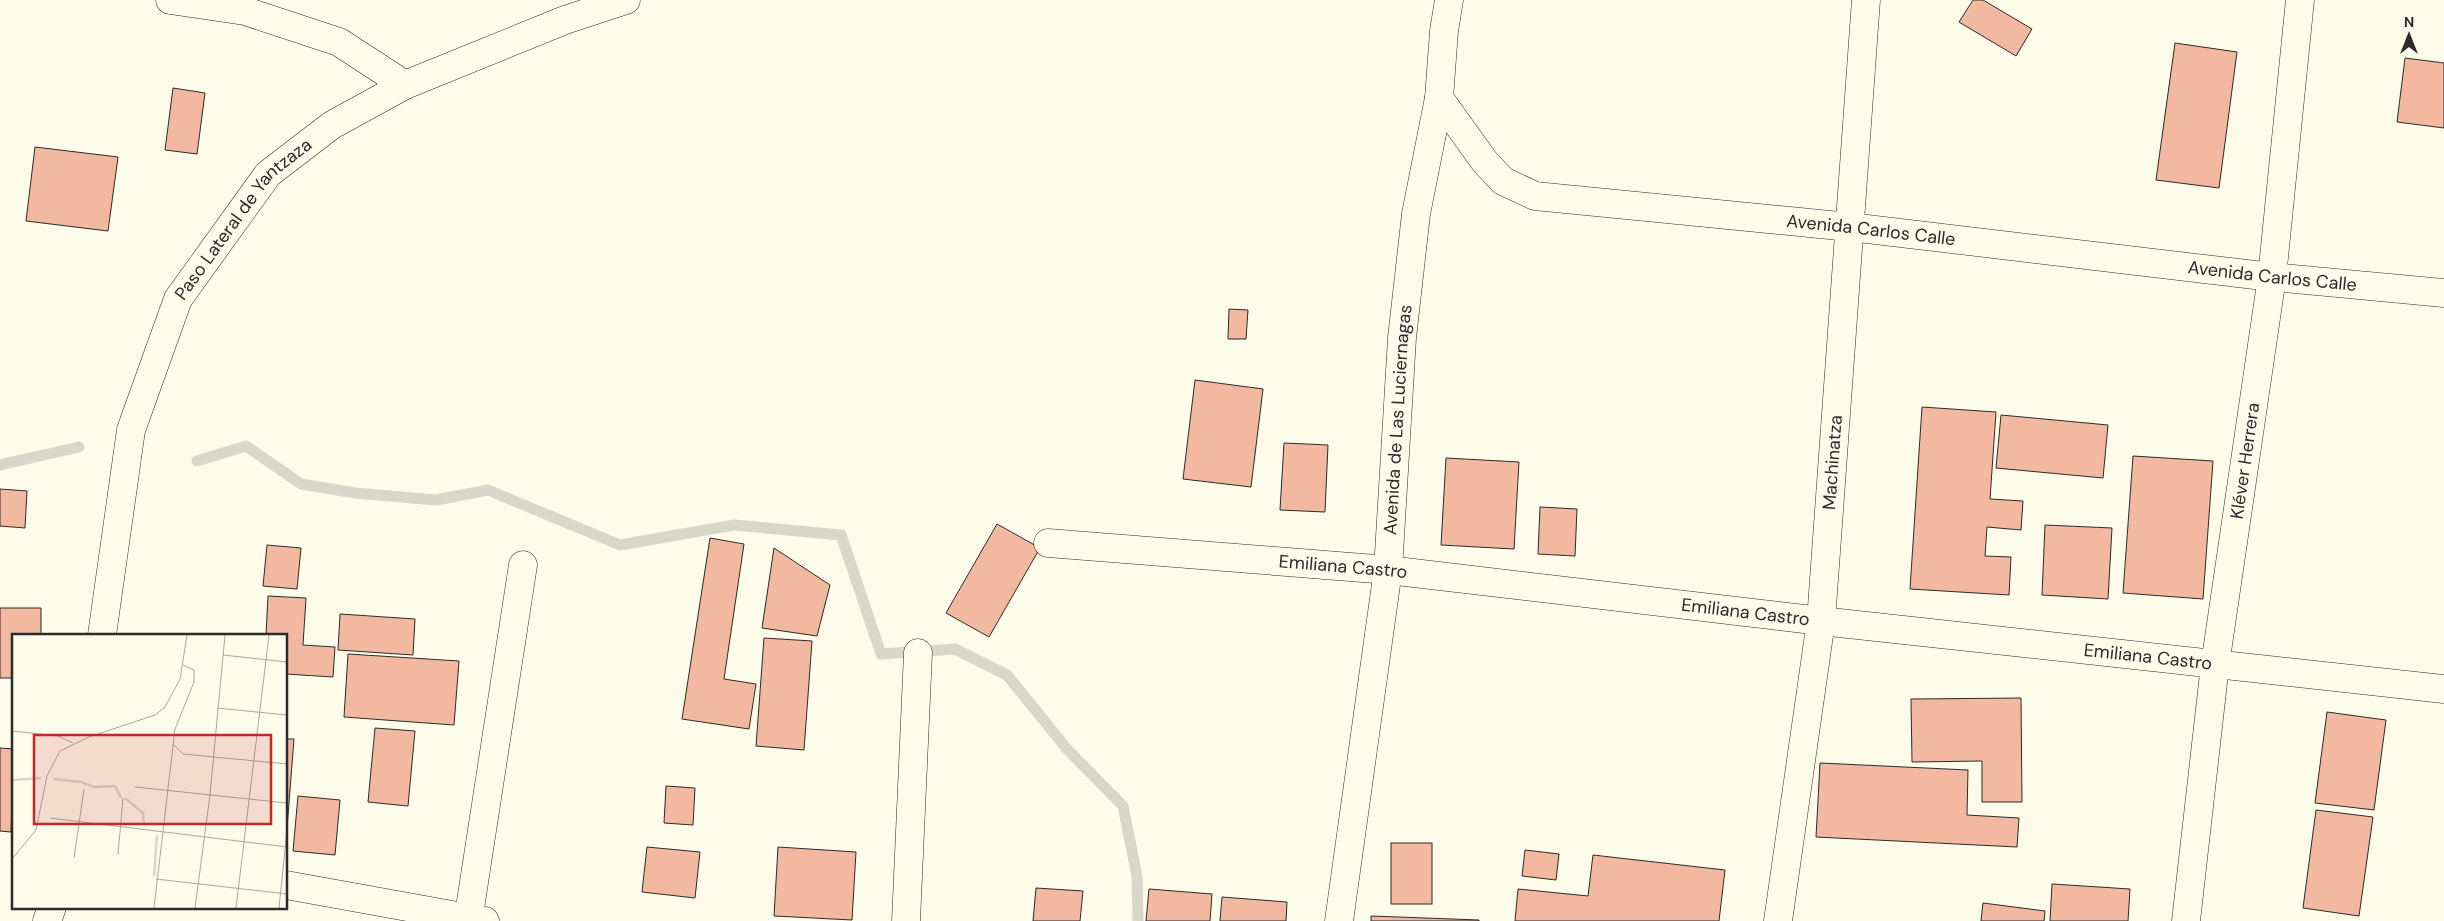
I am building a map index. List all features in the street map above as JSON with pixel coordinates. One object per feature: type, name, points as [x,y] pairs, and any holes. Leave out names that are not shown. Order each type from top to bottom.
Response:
[{"type":"main road","points":[[170,0],[244,11],[339,42],[405,85]]},
{"type":"main road","name":"Paso Lateral de Yantzaza","points":[[102,634],[131,430],[178,299],[268,174],[332,125],[405,85],[566,20],[626,0]]},
{"type":"main road","points":[[1439,98],[1444,31],[1449,0]]},
{"type":"main road","name":"Machinatza","points":[[1778,921],[1821,621],[1866,0]]},
{"type":"main road","name":"Kléver Herrera","points":[[2186,921],[2215,665],[2272,277],[2300,0]]},
{"type":"main road","name":"Avenida Carlos Calle","points":[[1439,98],[1491,168],[1503,181],[1535,196],[1850,227],[2272,277],[2444,293]]},
{"type":"main road","name":"Avenida de Las Luciernagas","points":[[1339,921],[1388,570],[1402,338],[1416,214],[1439,98]]},
{"type":"main road","name":"Emiliana Castro","points":[[1048,544],[1388,570],[1821,621],[2444,689]]},
{"type":"main road","points":[[288,885],[474,920],[523,565]]},
{"type":"main road","points":[[906,921],[918,653]]},
{"type":"main road","points":[[47,921],[52,908]]},
{"type":"building","points":[[1973,0],[1983,0],[2032,29],[2016,56],[1959,22]]},
{"type":"building","points":[[2175,43],[2237,52],[2219,188],[2156,180]]},
{"type":"building","points":[[2405,58],[2444,63],[2444,128],[2397,122]]},
{"type":"building","points":[[173,88],[205,93],[197,154],[165,150]]},
{"type":"building","points":[[35,147],[118,157],[108,231],[26,221]]},
{"type":"building","points":[[1229,309],[1248,310],[1246,339],[1228,339]]},
{"type":"building","points":[[1195,380],[1263,389],[1251,487],[1183,479]]},
{"type":"building","points":[[1922,407],[1996,412],[1990,499],[2023,501],[2021,530],[1987,527],[1985,556],[2011,557],[2009,595],[1910,589]]},
{"type":"building","points":[[2001,415],[2108,425],[2103,478],[1996,468]]},
{"type":"building","points":[[1284,443],[1328,445],[1325,512],[1280,510]]},
{"type":"building","points":[[2133,456],[2213,461],[2203,599],[2123,593]]},
{"type":"building","points":[[1446,458],[1519,462],[1514,549],[1441,545]]},
{"type":"building","points":[[0,489],[27,491],[25,528],[0,526]]},
{"type":"building","points":[[1540,507],[1577,509],[1575,556],[1538,554]]},
{"type":"building","points":[[997,524],[1040,548],[989,637],[946,613]]},
{"type":"building","points":[[2045,525],[2112,528],[2108,599],[2042,595]]},
{"type":"building","points":[[710,538],[744,544],[724,679],[756,684],[749,729],[682,719]]},
{"type":"building","points":[[267,545],[301,548],[297,589],[263,586]]},
{"type":"building","points":[[774,548],[830,585],[817,636],[762,628]]},
{"type":"building","points":[[268,596],[306,598],[303,645],[335,647],[333,677],[288,674],[288,634],[266,634]]},
{"type":"building","points":[[0,608],[41,608],[41,634],[12,634],[12,678],[0,678]]},
{"type":"building","points":[[340,614],[415,619],[413,655],[338,650]]},
{"type":"building","points":[[764,638],[812,641],[804,750],[756,746]]},
{"type":"building","points":[[348,654],[459,661],[454,725],[344,717]]},
{"type":"building","points":[[2021,698],[2022,802],[1982,802],[1982,761],[1912,762],[1911,699]]},
{"type":"building","points":[[2327,712],[2386,720],[2374,810],[2315,803]]},
{"type":"building","points":[[375,728],[415,731],[408,806],[368,802]]},
{"type":"building","points":[[288,739],[294,739],[288,816]]},
{"type":"building","points":[[0,748],[12,749],[11,832],[0,831]]},
{"type":"building","points":[[1820,763],[1968,770],[1967,815],[2019,818],[2017,847],[1816,837]]},
{"type":"building","points":[[666,786],[695,788],[693,825],[664,823]]},
{"type":"building","points":[[298,796],[340,800],[335,855],[293,851]]},
{"type":"building","points":[[2316,810],[2373,817],[2359,916],[2303,908]]},
{"type":"building","points":[[1391,843],[1432,843],[1432,904],[1391,904]]},
{"type":"building","points":[[647,847],[700,852],[695,898],[642,892]]},
{"type":"building","points":[[778,847],[856,852],[852,920],[774,916]]},
{"type":"building","points":[[1525,850],[1559,854],[1556,880],[1522,876]]},
{"type":"building","points":[[1593,855],[1725,870],[1719,921],[1515,921],[1518,889],[1588,896]]},
{"type":"building","points":[[2052,884],[2130,889],[2128,921],[2050,921]]},
{"type":"building","points":[[1036,888],[1083,891],[1080,921],[1033,921]]},
{"type":"building","points":[[1149,889],[1212,894],[1210,921],[1146,921]]},
{"type":"building","points":[[1222,897],[1287,902],[1286,921],[1220,921]]},
{"type":"building","points":[[1983,903],[2045,911],[2044,921],[1981,921]]},
{"type":"building","points":[[1371,916],[1479,920],[1479,921],[1371,921]]},
{"type":"waterway","points":[[197,461],[246,446],[301,484],[355,493],[436,500],[488,490],[620,545],[734,525],[841,535],[881,654],[955,649],[1007,675],[1067,749],[1123,806],[1137,876],[1138,921]]},
{"type":"waterway","points":[[0,465],[79,447]]}]
